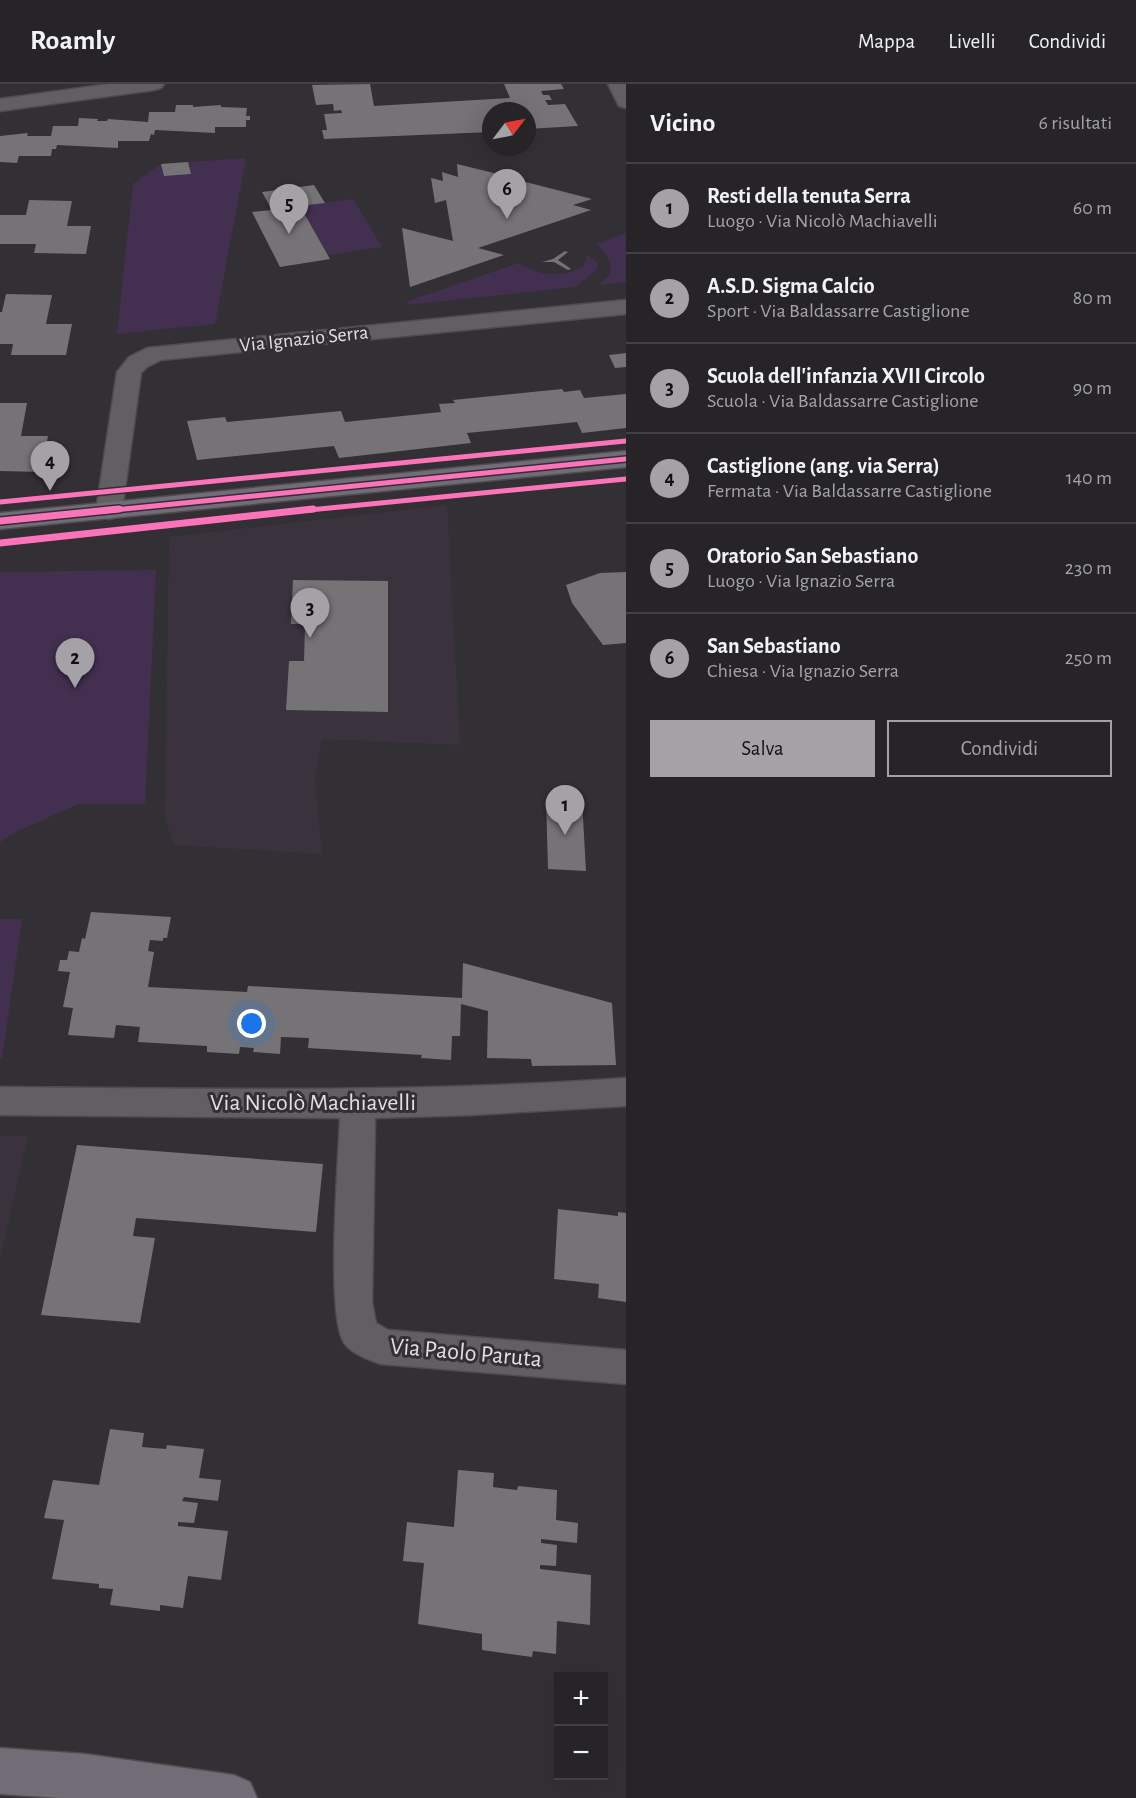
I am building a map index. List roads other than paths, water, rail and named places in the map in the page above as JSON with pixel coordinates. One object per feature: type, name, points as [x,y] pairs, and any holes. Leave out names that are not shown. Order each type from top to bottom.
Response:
[{"type":"main road","points":[[0,521],[626,459]]},
{"type":"main road","points":[[0,1771],[85,1777],[234,1798]]},
{"type":"street","points":[[0,105],[154,84]]},
{"type":"street","points":[[618,84],[626,102]]},
{"type":"street","name":"Via Ignazio Serra","points":[[109,511],[129,372],[138,362],[156,353],[626,307]]},
{"type":"street","name":"Via Nicolò Machiavelli","points":[[0,1101],[358,1104],[532,1100],[626,1092]]},
{"type":"street","name":"Via Paolo Paruta","points":[[358,1104],[353,1302],[359,1333],[381,1347],[626,1367]]},
{"type":"place","name":"San Sebastiano","points":[[507,219]]},
{"type":"place","name":"Oratorio San Sebastiano","points":[[289,234]]},
{"type":"place","name":"Castiglione (ang. via Serra)","points":[[50,491]]},
{"type":"place","name":"Scuola dell'infanzia XVII Circolo","points":[[310,638]]},
{"type":"place","name":"A.S.D. Sigma Calcio","points":[[75,688]]},
{"type":"place","name":"Resti della tenuta Serra","points":[[565,835]]}]
